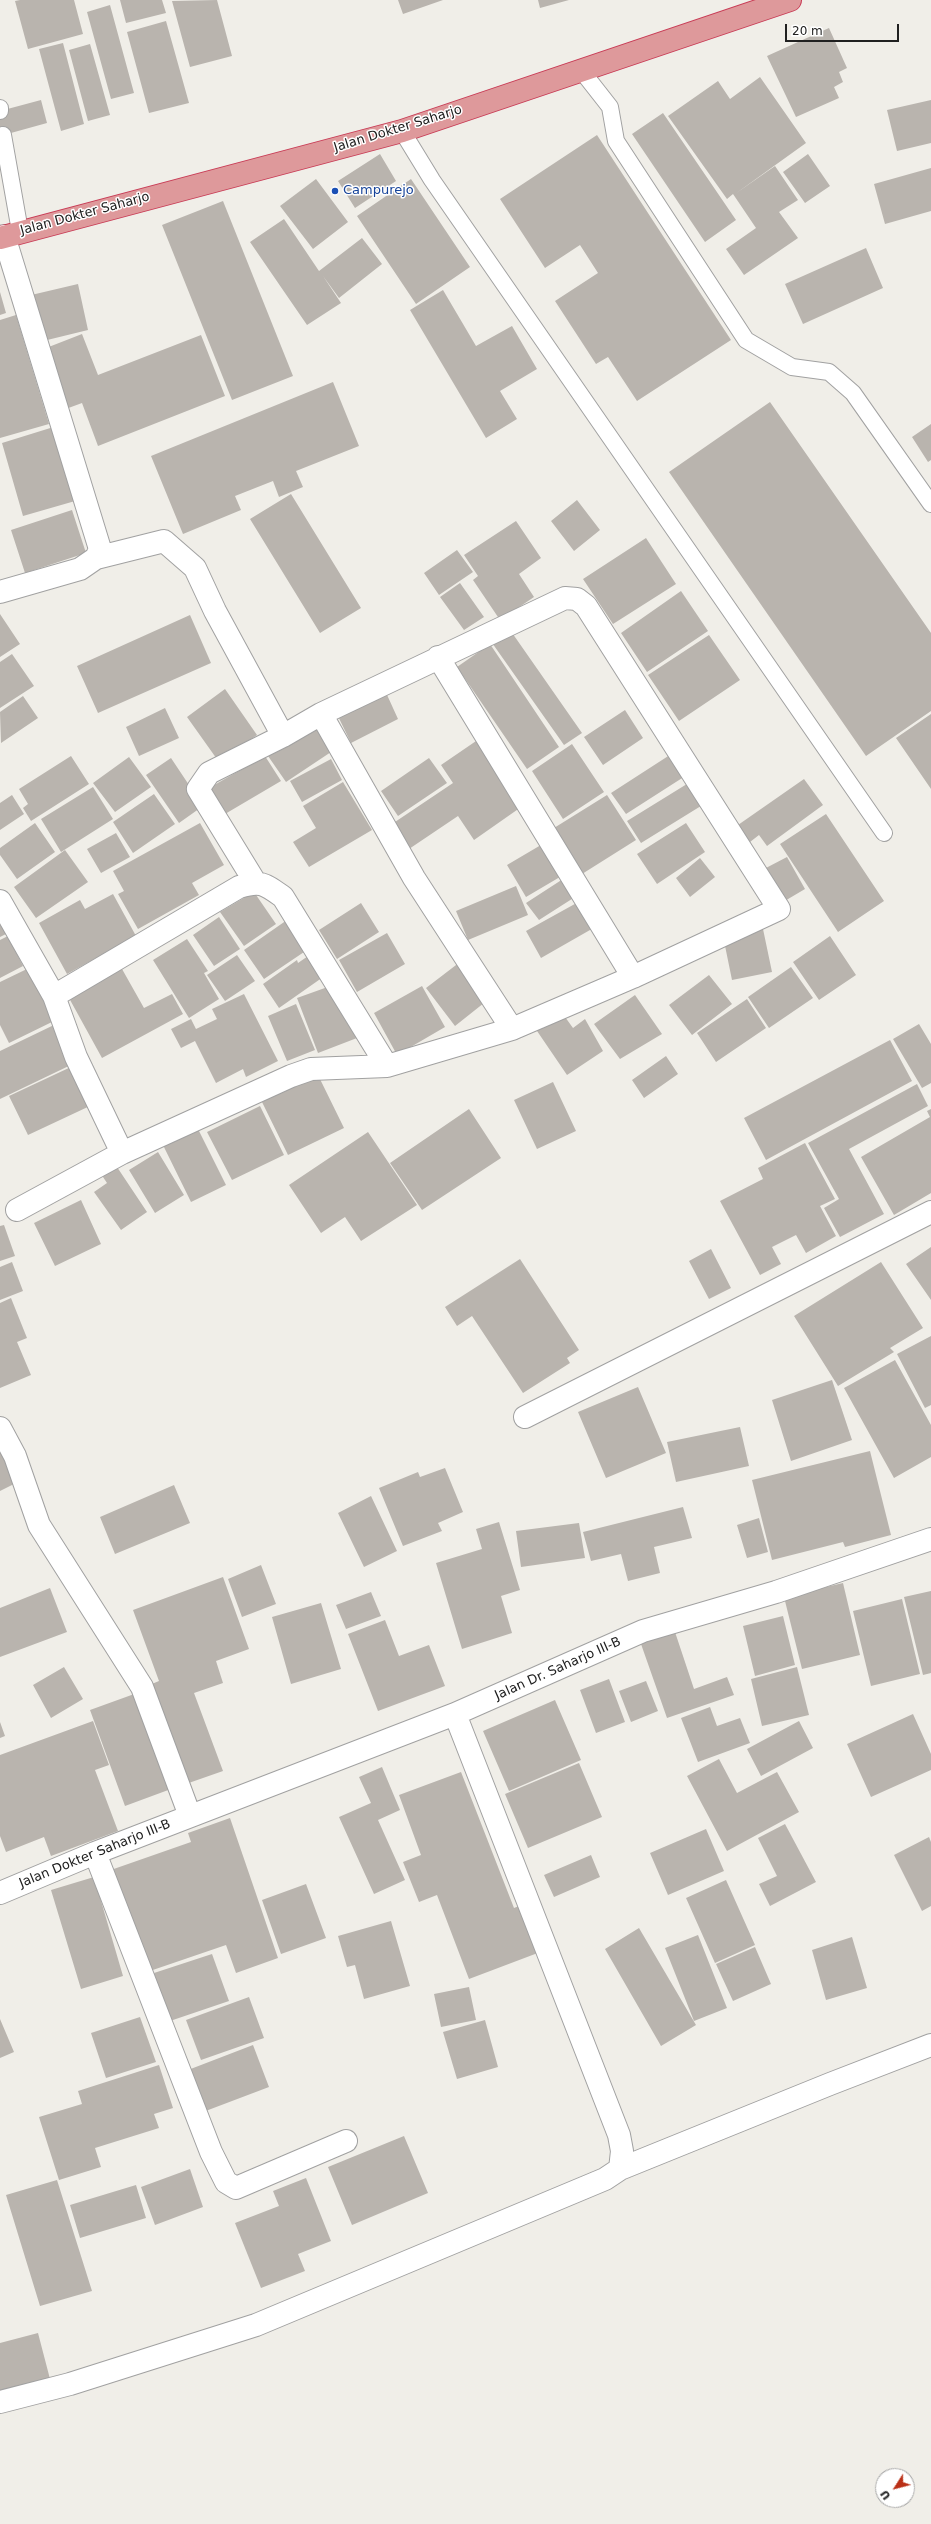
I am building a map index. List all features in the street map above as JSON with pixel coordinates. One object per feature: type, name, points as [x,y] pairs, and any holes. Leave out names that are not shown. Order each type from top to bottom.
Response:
[{"type":"highway","name":"Jalan Dokter Saharjo","points":[[8,235],[402,131],[790,0]]},
{"type":"street","points":[[8,235],[100,549],[96,558]]},
{"type":"street","points":[[0,592],[80,569],[96,558],[164,541],[195,568],[215,611],[283,736]]},
{"type":"street","points":[[17,1210],[122,1153],[291,1076],[311,1069],[387,1066],[512,1028],[633,977],[779,908],[586,606],[577,599],[565,598],[320,714],[283,736],[209,773],[198,789],[255,882]]},
{"type":"street","points":[[438,657],[633,977]]},
{"type":"street","points":[[320,714],[414,878],[512,1028]]},
{"type":"street","points":[[54,996],[239,887],[255,882],[268,885],[283,897],[387,1066]]},
{"type":"street","points":[[0,900],[54,996],[76,1057],[122,1153]]},
{"type":"street","points":[[525,1417],[931,1212]]},
{"type":"street","points":[[0,1428],[15,1456],[39,1525],[142,1687],[190,1816]]},
{"type":"street","name":"Jalan Dr. Saharjo III-B","points":[[190,1816],[455,1714],[642,1632],[776,1592],[931,1539]]},
{"type":"street","points":[[455,1714],[619,2135],[622,2151],[620,2169]]},
{"type":"street","name":"Jalan Dokter Saharjo III-B","points":[[0,1893],[95,1853],[190,1816]]},
{"type":"street","points":[[95,1853],[211,2152],[226,2182],[236,2188],[346,2140]]},
{"type":"street","points":[[0,2402],[70,2384],[256,2325],[605,2179],[620,2169],[931,2045]]},
{"type":"lane","points":[[581,70],[610,107],[616,141],[746,340],[792,367],[829,372],[853,392],[931,504]]},
{"type":"lane","points":[[402,131],[432,180],[884,833]]},
{"type":"lane","points":[[4,135],[8,235]]},
{"type":"building","points":[[74,0],[83,34],[28,49],[15,1]]},
{"type":"building","points":[[120,0],[162,0],[166,13],[126,23]]},
{"type":"building","points":[[217,0],[232,56],[190,67],[172,1]]},
{"type":"building","points":[[398,0],[443,0],[403,14]]},
{"type":"building","points":[[538,0],[569,0],[540,8]]},
{"type":"building","points":[[110,5],[134,93],[111,99],[87,12]]},
{"type":"building","points":[[166,21],[189,103],[149,113],[127,32]]},
{"type":"building","points":[[829,28],[847,68],[839,72],[843,82],[834,87],[839,98],[796,117],[767,56]]},
{"type":"building","points":[[63,43],[84,124],[61,131],[39,49]]},
{"type":"building","points":[[90,44],[110,115],[88,121],[69,50]]},
{"type":"building","points":[[760,77],[806,143],[735,194],[775,166],[798,200],[779,212],[798,238],[744,275],[726,249],[756,228],[733,194],[727,199],[668,116],[718,81],[730,99]]},
{"type":"building","points":[[41,100],[47,123],[0,136],[0,111]]},
{"type":"building","points":[[931,100],[931,143],[897,151],[887,110]]},
{"type":"building","points":[[663,113],[736,220],[705,242],[632,134]]},
{"type":"building","points":[[597,135],[731,340],[637,401],[608,357],[596,364],[555,301],[598,273],[580,245],[545,268],[500,199]]},
{"type":"building","points":[[380,154],[396,181],[355,208],[338,181]]},
{"type":"building","points":[[808,154],[830,186],[805,203],[783,172]]},
{"type":"building","points":[[931,168],[931,211],[885,224],[874,184]]},
{"type":"building","points":[[316,179],[348,222],[313,249],[280,206]]},
{"type":"building","points":[[411,179],[470,267],[416,304],[357,216]]},
{"type":"building","points":[[223,201],[293,376],[232,400],[162,225]]},
{"type":"building","points":[[284,219],[319,271],[362,238],[382,264],[339,298],[323,276],[341,303],[307,325],[250,242]]},
{"type":"building","points":[[866,248],[883,288],[803,324],[785,284]]},
{"type":"building","points":[[78,284],[88,330],[39,342],[27,296]]},
{"type":"building","points":[[443,290],[476,346],[512,326],[537,369],[500,391],[517,419],[486,438],[410,310]]},
{"type":"building","points":[[0,292],[6,313],[0,315]]},
{"type":"building","points":[[16,315],[49,424],[0,438],[0,320]]},
{"type":"building","points":[[82,334],[98,375],[201,335],[225,396],[98,446],[82,403],[63,410],[41,350]]},
{"type":"building","points":[[333,382],[359,446],[296,471],[303,487],[279,497],[273,481],[235,496],[241,510],[183,534],[151,456]]},
{"type":"building","points":[[770,402],[931,633],[931,711],[866,756],[669,472]]},
{"type":"building","points":[[931,424],[931,460],[928,462],[912,437]]},
{"type":"building","points":[[60,425],[82,499],[23,516],[2,443]]},
{"type":"building","points":[[291,494],[361,608],[320,633],[250,519]]},
{"type":"building","points":[[577,500],[600,530],[574,551],[551,521]]},
{"type":"building","points":[[72,510],[86,553],[25,573],[11,530]]},
{"type":"building","points":[[516,521],[541,558],[519,574],[534,597],[500,620],[473,580],[478,576],[464,555]]},
{"type":"building","points":[[646,538],[676,584],[613,624],[583,579]]},
{"type":"building","points":[[457,550],[473,572],[439,595],[424,573]]},
{"type":"building","points":[[460,583],[484,617],[464,630],[440,597]]},
{"type":"building","points":[[681,591],[708,631],[647,672],[621,633]]},
{"type":"building","points":[[0,614],[20,644],[0,657]]},
{"type":"building","points":[[190,615],[211,663],[98,713],[77,666]]},
{"type":"building","points":[[508,627],[582,733],[564,745],[490,640]]},
{"type":"building","points":[[709,635],[740,680],[679,721],[648,675]]},
{"type":"building","points":[[490,644],[559,747],[527,769],[457,667]]},
{"type":"building","points":[[12,654],[34,686],[0,708],[0,662]]},
{"type":"building","points":[[383,686],[398,719],[351,743],[335,710]]},
{"type":"building","points":[[225,689],[257,735],[219,762],[187,717]]},
{"type":"building","points":[[23,696],[38,718],[1,743],[0,712]]},
{"type":"building","points":[[165,708],[179,738],[139,756],[126,727]]},
{"type":"building","points":[[625,710],[643,738],[603,765],[584,737]]},
{"type":"building","points":[[931,714],[931,789],[896,738]]},
{"type":"building","points":[[317,725],[334,750],[286,782],[268,756]]},
{"type":"building","points":[[479,739],[524,805],[474,840],[458,816],[409,849],[392,824],[453,783],[441,765]]},
{"type":"building","points":[[572,744],[604,792],[563,819],[532,771]]},
{"type":"building","points":[[676,751],[690,773],[626,814],[611,793]]},
{"type":"building","points":[[71,756],[89,784],[31,821],[23,808],[28,804],[19,789]]},
{"type":"building","points":[[265,756],[281,781],[225,814],[209,788]]},
{"type":"building","points":[[129,757],[151,787],[115,812],[93,783]]},
{"type":"building","points":[[171,758],[203,806],[179,823],[146,775]]},
{"type":"building","points":[[429,758],[447,783],[398,816],[381,791]]},
{"type":"building","points":[[331,759],[342,780],[302,802],[290,781]]},
{"type":"building","points":[[695,779],[709,801],[641,843],[627,821]]},
{"type":"building","points":[[804,779],[823,805],[767,846],[759,835],[750,842],[738,825]]},
{"type":"building","points":[[343,782],[372,830],[309,867],[293,842],[316,828],[303,806]]},
{"type":"building","points":[[93,787],[113,819],[61,852],[41,819]]},
{"type":"building","points":[[154,794],[175,824],[133,853],[113,822]]},
{"type":"building","points":[[12,795],[24,814],[0,830],[0,803]]},
{"type":"building","points":[[607,795],[636,840],[582,874],[554,828]]},
{"type":"building","points":[[826,814],[884,901],[838,932],[780,844]]},
{"type":"building","points":[[35,823],[55,852],[17,879],[0,855],[0,848]]},
{"type":"building","points":[[200,823],[224,865],[192,883],[199,895],[138,929],[118,894],[124,891],[113,871]]},
{"type":"building","points":[[686,823],[705,852],[657,884],[637,854]]},
{"type":"building","points":[[116,833],[130,857],[101,873],[87,849]]},
{"type":"building","points":[[546,842],[565,874],[526,897],[507,865]]},
{"type":"building","points":[[65,850],[88,882],[36,918],[14,887]]},
{"type":"building","points":[[787,857],[805,889],[783,902],[764,869]]},
{"type":"building","points":[[700,858],[715,877],[690,897],[676,878]]},
{"type":"building","points":[[563,879],[575,897],[539,920],[526,903]]},
{"type":"building","points":[[516,886],[528,915],[468,940],[456,911]]},
{"type":"building","points":[[254,892],[276,924],[244,946],[220,912]]},
{"type":"building","points":[[113,894],[136,936],[67,974],[39,923],[80,900],[85,909]]},
{"type":"building","points":[[582,900],[597,926],[541,958],[526,931]]},
{"type":"building","points":[[361,903],[379,932],[337,959],[319,930]]},
{"type":"building","points":[[219,917],[240,949],[214,966],[193,935]]},
{"type":"building","points":[[0,918],[8,933],[0,937]]},
{"type":"building","points":[[287,920],[307,950],[264,979],[244,950]]},
{"type":"building","points":[[763,929],[772,972],[732,980],[723,936]]},
{"type":"building","points":[[387,933],[405,964],[357,992],[339,960]]},
{"type":"building","points":[[8,936],[23,966],[0,978],[0,940]]},
{"type":"building","points":[[830,936],[856,975],[819,1000],[793,962]]},
{"type":"building","points":[[187,939],[208,971],[204,973],[219,999],[189,1018],[153,960]]},
{"type":"building","points":[[311,954],[326,975],[279,1008],[263,984],[297,960],[298,963]]},
{"type":"building","points":[[237,955],[255,981],[225,1001],[207,975]]},
{"type":"building","points":[[460,962],[489,999],[455,1026],[426,988]]},
{"type":"building","points":[[791,967],[813,998],[769,1028],[748,997]]},
{"type":"building","points":[[29,968],[54,1021],[9,1043],[0,1025],[0,982]]},
{"type":"building","points":[[122,969],[144,1008],[172,994],[183,1014],[102,1058],[69,998]]},
{"type":"building","points":[[709,975],[732,1004],[692,1035],[669,1005]]},
{"type":"building","points":[[336,984],[357,1038],[318,1053],[297,998]]},
{"type":"building","points":[[422,986],[445,1027],[397,1055],[374,1013]]},
{"type":"building","points":[[244,994],[278,1061],[246,1077],[243,1069],[216,1083],[195,1041],[181,1048],[171,1029],[191,1019],[196,1029],[217,1019],[212,1009]]},
{"type":"building","points":[[635,995],[662,1034],[620,1059],[594,1024]]},
{"type":"building","points":[[747,999],[766,1028],[716,1062],[697,1033]]},
{"type":"building","points":[[296,1004],[315,1050],[287,1061],[268,1016]]},
{"type":"building","points":[[560,1010],[573,1028],[585,1019],[603,1051],[567,1075],[535,1028]]},
{"type":"building","points":[[56,1024],[75,1063],[0,1099],[0,1051]]},
{"type":"building","points":[[919,1024],[931,1044],[931,1083],[922,1088],[893,1039]]},
{"type":"building","points":[[890,1040],[912,1081],[766,1160],[744,1118]]},
{"type":"building","points":[[666,1056],[678,1074],[644,1098],[632,1080]]},
{"type":"building","points":[[73,1066],[92,1105],[28,1135],[9,1096]]},
{"type":"building","points":[[318,1075],[344,1128],[288,1155],[262,1102]]},
{"type":"building","points":[[553,1082],[576,1131],[537,1149],[514,1100]]},
{"type":"building","points":[[917,1084],[928,1106],[849,1149],[884,1214],[840,1237],[824,1208],[839,1199],[808,1143]]},
{"type":"building","points":[[260,1106],[284,1155],[232,1180],[207,1132]]},
{"type":"building","points":[[469,1109],[501,1158],[422,1210],[390,1163]]},
{"type":"building","points":[[931,1109],[931,1193],[894,1215],[861,1157],[930,1117],[927,1111]]},
{"type":"building","points":[[198,1129],[226,1185],[191,1202],[161,1141]]},
{"type":"building","points":[[368,1132],[417,1205],[361,1241],[345,1217],[321,1233],[289,1185]]},
{"type":"building","points":[[805,1143],[835,1199],[820,1206],[836,1236],[806,1253],[796,1235],[772,1247],[781,1264],[760,1275],[720,1201],[763,1179],[758,1168]]},
{"type":"building","points":[[158,1152],[184,1195],[155,1213],[129,1170]]},
{"type":"building","points":[[113,1161],[147,1212],[121,1230],[94,1192],[107,1183],[99,1171]]},
{"type":"building","points":[[81,1200],[101,1244],[55,1266],[34,1223]]},
{"type":"building","points":[[4,1225],[15,1256],[0,1261],[0,1226]]},
{"type":"building","points":[[931,1247],[931,1300],[906,1264]]},
{"type":"building","points":[[711,1249],[731,1288],[709,1299],[689,1261]]},
{"type":"building","points":[[520,1259],[579,1350],[567,1358],[570,1363],[523,1393],[472,1316],[457,1326],[445,1307]]},
{"type":"building","points":[[12,1262],[23,1291],[0,1300],[0,1267]]},
{"type":"building","points":[[881,1262],[923,1328],[890,1348],[894,1352],[838,1386],[794,1316]]},
{"type":"building","points":[[11,1298],[27,1338],[17,1342],[31,1375],[0,1388],[0,1303]]},
{"type":"building","points":[[931,1336],[931,1405],[925,1408],[897,1354]]},
{"type":"building","points":[[895,1360],[931,1425],[931,1457],[894,1478],[844,1388]]},
{"type":"building","points":[[832,1380],[852,1440],[791,1461],[772,1400]]},
{"type":"building","points":[[638,1387],[666,1453],[606,1478],[578,1412]]},
{"type":"building","points":[[740,1427],[749,1466],[676,1482],[667,1442]]},
{"type":"building","points":[[0,1446],[16,1483],[0,1491]]},
{"type":"building","points":[[870,1451],[891,1535],[845,1547],[843,1542],[772,1560],[752,1480]]},
{"type":"building","points":[[445,1468],[463,1512],[438,1523],[442,1531],[403,1546],[379,1488],[418,1472],[420,1477]]},
{"type":"building","points":[[174,1485],[190,1523],[115,1554],[100,1517]]},
{"type":"building","points":[[371,1496],[397,1551],[364,1567],[338,1513]]},
{"type":"building","points":[[683,1507],[692,1538],[654,1547],[660,1573],[628,1581],[621,1554],[591,1561],[583,1532]]},
{"type":"building","points":[[759,1518],[768,1552],[747,1558],[737,1525]]},
{"type":"building","points":[[499,1522],[520,1590],[501,1596],[512,1633],[462,1649],[436,1563],[482,1549],[476,1529]]},
{"type":"building","points":[[579,1523],[585,1558],[521,1567],[516,1531]]},
{"type":"building","points":[[261,1565],[276,1604],[242,1617],[228,1579]]},
{"type":"building","points":[[223,1577],[249,1649],[216,1661],[223,1683],[194,1693],[223,1771],[183,1785],[147,1686],[159,1681],[133,1610]]},
{"type":"building","points":[[843,1583],[860,1655],[802,1669],[784,1597]]},
{"type":"building","points":[[50,1588],[67,1632],[0,1657],[0,1608]]},
{"type":"building","points":[[931,1591],[931,1673],[923,1675],[904,1597]]},
{"type":"building","points":[[371,1592],[381,1616],[346,1629],[336,1605]]},
{"type":"building","points":[[902,1599],[920,1674],[871,1686],[853,1611]]},
{"type":"building","points":[[321,1603],[341,1669],[291,1684],[272,1617]]},
{"type":"building","points":[[783,1616],[795,1665],[755,1676],[743,1626]]},
{"type":"building","points":[[385,1620],[399,1656],[429,1645],[445,1686],[378,1711],[348,1634]]},
{"type":"building","points":[[675,1632],[694,1689],[727,1677],[734,1695],[667,1718],[641,1644]]},
{"type":"building","points":[[64,1667],[83,1699],[51,1718],[33,1685]]},
{"type":"building","points":[[797,1667],[809,1715],[762,1726],[751,1679]]},
{"type":"building","points":[[609,1679],[625,1722],[596,1733],[580,1690]]},
{"type":"building","points":[[646,1681],[658,1711],[631,1722],[619,1691]]},
{"type":"building","points":[[137,1693],[171,1789],[125,1806],[90,1710]]},
{"type":"building","points":[[555,1700],[581,1760],[509,1791],[483,1731]]},
{"type":"building","points":[[710,1707],[717,1726],[740,1718],[750,1743],[698,1762],[681,1718]]},
{"type":"building","points":[[913,1714],[931,1754],[931,1770],[871,1797],[847,1744]]},
{"type":"building","points":[[93,1721],[109,1765],[95,1770],[118,1831],[51,1856],[44,1837],[6,1852],[0,1836],[0,1755]]},
{"type":"building","points":[[799,1721],[813,1748],[761,1776],[747,1749]]},
{"type":"building","points":[[0,1722],[5,1736],[0,1738]]},
{"type":"building","points":[[719,1759],[737,1793],[777,1772],[799,1812],[727,1851],[687,1776]]},
{"type":"building","points":[[579,1763],[602,1817],[528,1848],[505,1794]]},
{"type":"building","points":[[382,1767],[400,1810],[378,1820],[405,1880],[374,1894],[339,1817],[371,1803],[359,1777]]},
{"type":"building","points":[[461,1772],[514,1908],[524,1904],[543,1951],[469,1979],[437,1895],[419,1902],[403,1862],[421,1855],[399,1795]]},
{"type":"building","points":[[230,1818],[278,1958],[236,1973],[226,1945],[144,1973],[108,1871],[191,1842],[188,1833]]},
{"type":"building","points":[[785,1824],[816,1882],[770,1906],[759,1884],[777,1876],[758,1838]]},
{"type":"building","points":[[706,1829],[724,1871],[668,1895],[650,1853]]},
{"type":"building","points":[[929,1837],[931,1842],[931,1906],[922,1911],[894,1855]]},
{"type":"building","points":[[591,1855],[600,1877],[554,1897],[544,1875]]},
{"type":"building","points":[[94,1877],[123,1976],[81,1989],[51,1890]]},
{"type":"building","points":[[726,1880],[755,1945],[715,1963],[686,1898]]},
{"type":"building","points":[[306,1884],[326,1938],[281,1954],[262,1900]]},
{"type":"building","points":[[391,1921],[410,1986],[364,1999],[355,1965],[347,1967],[338,1936]]},
{"type":"building","points":[[639,1928],[696,2025],[661,2046],[605,1949]]},
{"type":"building","points":[[698,1935],[727,2008],[694,2021],[665,1948]]},
{"type":"building","points":[[852,1937],[867,1988],[826,2000],[812,1950]]},
{"type":"building","points":[[755,1947],[771,1984],[733,2001],[716,1964]]},
{"type":"building","points":[[212,1954],[229,2001],[170,2021],[154,1973]]},
{"type":"building","points":[[469,1987],[476,2020],[441,2027],[434,1994]]},
{"type":"building","points":[[249,1997],[264,2038],[201,2060],[186,2020]]},
{"type":"building","points":[[140,2017],[156,2062],[106,2078],[91,2033]]},
{"type":"building","points":[[0,2019],[14,2052],[0,2058]]},
{"type":"building","points":[[485,2020],[498,2067],[457,2079],[443,2032]]},
{"type":"building","points":[[253,2045],[269,2087],[203,2112],[188,2070]]},
{"type":"building","points":[[159,2065],[173,2108],[154,2114],[159,2128],[95,2148],[101,2167],[59,2180],[39,2117],[82,2104],[78,2091]]},
{"type":"building","points":[[404,2136],[428,2193],[352,2225],[328,2167]]},
{"type":"building","points":[[190,2169],[203,2207],[155,2225],[141,2187]]},
{"type":"building","points":[[306,2178],[331,2241],[298,2254],[305,2271],[261,2288],[235,2223],[279,2206],[273,2191]]},
{"type":"building","points":[[57,2180],[92,2291],[40,2306],[6,2195]]},
{"type":"building","points":[[136,2185],[146,2218],[80,2238],[70,2205]]},
{"type":"building","points":[[38,2333],[50,2379],[0,2393],[0,2343]]},
{"type":"place","name":"Campurejo","points":[[335,191]]}]
